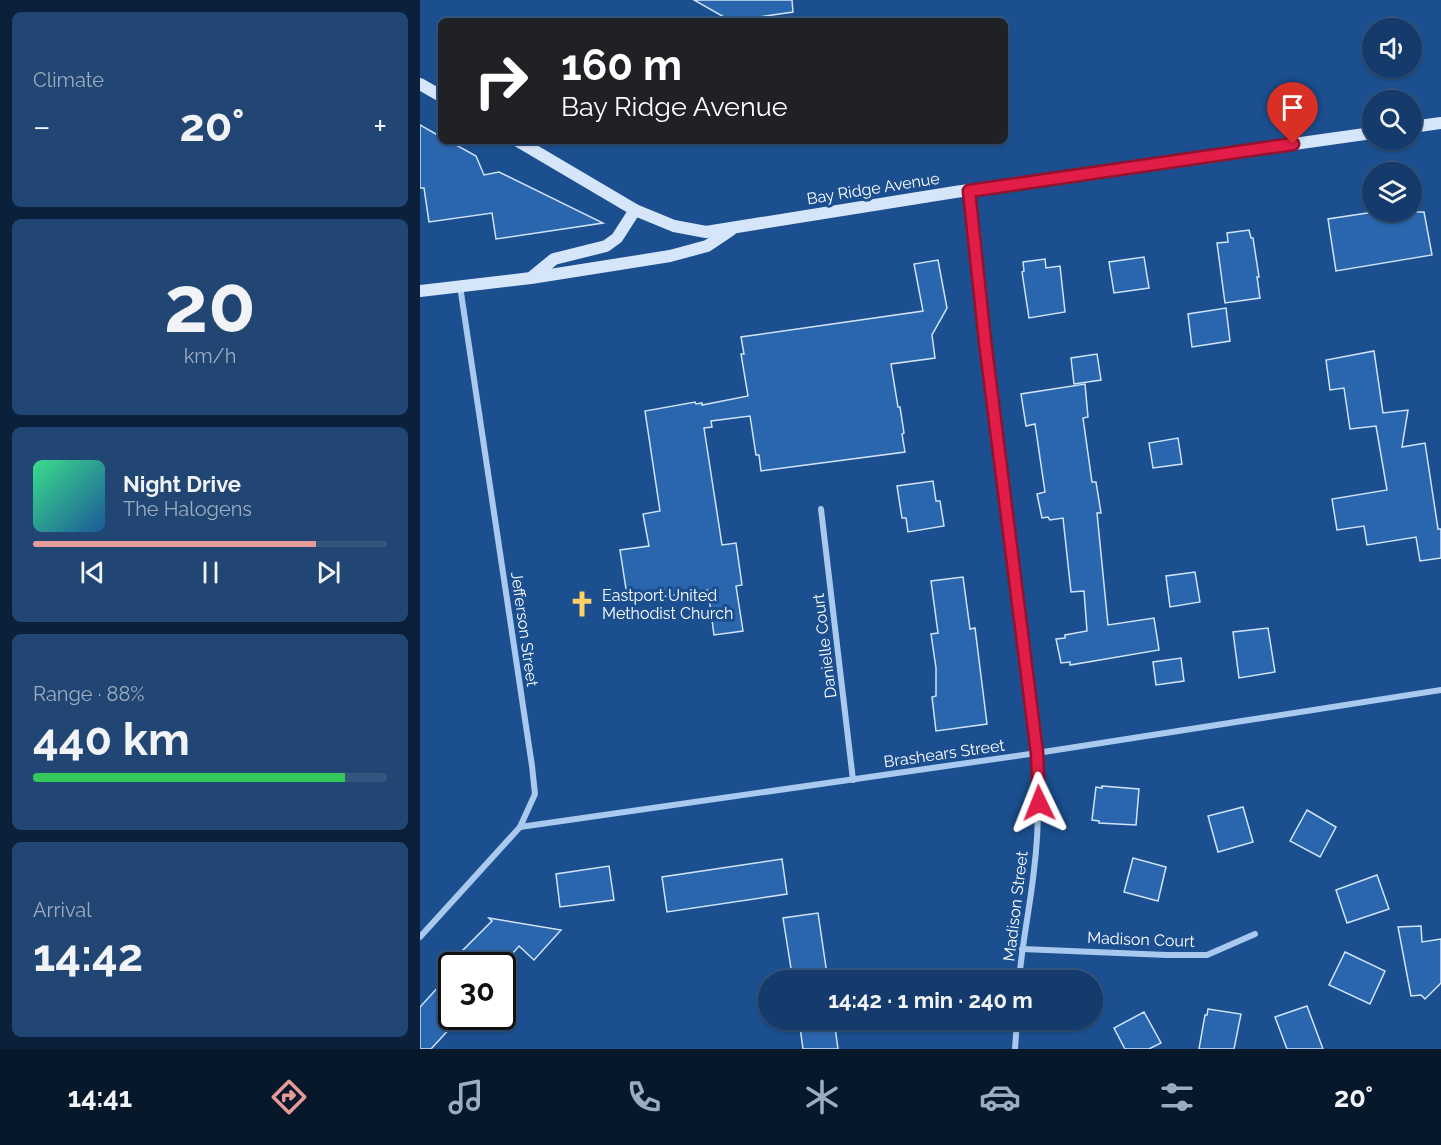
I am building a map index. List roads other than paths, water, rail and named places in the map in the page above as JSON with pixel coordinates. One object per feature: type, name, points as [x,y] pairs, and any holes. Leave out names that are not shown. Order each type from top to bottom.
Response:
[{"type":"main road","points":[[420,84],[438,94]]},
{"type":"main road","points":[[1422,126],[1441,123]]},
{"type":"main road","name":"Bay Ridge Avenue","points":[[420,291],[531,278],[670,256],[707,246],[737,226],[1362,134]]},
{"type":"main road","points":[[523,144],[635,210],[674,226],[706,232],[737,226]]},
{"type":"main road","points":[[531,278],[554,259],[606,246],[617,238],[635,210]]},
{"type":"street","name":"Madison Street","points":[[969,191],[985,341],[1037,753],[1039,803],[1034,869],[1021,970]]},
{"type":"street","name":"Jefferson Street","points":[[420,937],[520,827],[535,795],[460,286]]},
{"type":"street","name":"Danielle Court","points":[[821,509],[853,780]]},
{"type":"street","name":"Brashears Street","points":[[520,827],[1037,753],[1441,690]]},
{"type":"street","name":"Madison Court","points":[[1022,949],[1207,955],[1255,934]]},
{"type":"street","points":[[1015,1049],[1016,1030]]},
{"type":"place","name":"Eastport United Methodist Church","points":[[582,604]]}]
